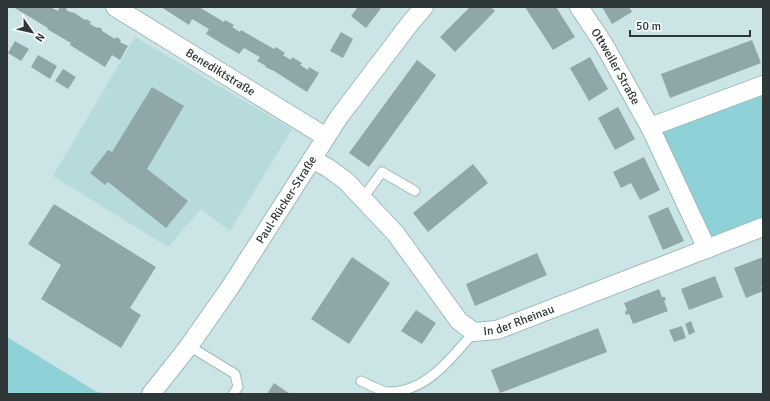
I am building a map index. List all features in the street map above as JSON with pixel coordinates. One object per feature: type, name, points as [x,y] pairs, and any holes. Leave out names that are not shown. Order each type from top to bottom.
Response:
[{"type":"street","name":"Benediktstraße","points":[[115,7],[326,137]]},
{"type":"street","name":"Paul-Rücker-Straße","points":[[151,394],[189,346],[231,286],[326,137],[410,22],[424,7]]},
{"type":"street","name":"Ottweiler Straße","points":[[580,7],[603,43],[650,127],[707,249]]},
{"type":"street","points":[[650,127],[763,85]]},
{"type":"street","name":"In der Rheinau","points":[[312,158],[346,181],[396,234],[459,321],[474,332],[497,330],[763,227]]},
{"type":"lane","points":[[362,198],[382,172],[415,191]]},
{"type":"lane","points":[[361,382],[388,392],[414,388],[434,375],[474,332]]},
{"type":"lane","points":[[189,346],[235,374],[238,387],[233,394]]},
{"type":"shaded area","points":[[135,37],[292,129],[230,231],[201,209],[168,247],[53,176]]},
{"type":"shaded area","points":[[763,85],[763,227],[707,249],[650,127]]},
{"type":"shaded area","points":[[7,337],[97,392],[112,394],[7,394]]},
{"type":"building","points":[[13,7],[50,7],[58,11],[60,7],[65,7],[67,8],[66,10],[73,12],[85,20],[86,19],[91,22],[90,24],[102,29],[102,31],[115,39],[116,37],[121,40],[120,42],[128,46],[120,60],[112,55],[105,67],[70,45],[71,43],[47,29],[48,28]]},
{"type":"building","points":[[161,7],[199,7],[224,22],[225,20],[234,25],[232,27],[240,32],[241,30],[274,49],[276,47],[285,53],[283,55],[291,60],[292,57],[302,63],[300,65],[308,70],[309,67],[319,73],[307,92],[265,67],[266,66],[257,61],[260,57],[244,48],[239,54],[206,34],[209,29],[192,19],[189,25]]},
{"type":"building","points":[[358,7],[382,7],[366,28],[351,16]]},
{"type":"building","points":[[470,7],[491,7],[495,11],[455,52],[440,37]]},
{"type":"building","points":[[525,7],[556,7],[575,37],[553,50]]},
{"type":"building","points":[[602,7],[629,7],[632,12],[612,24]]},
{"type":"building","points":[[341,32],[353,39],[343,58],[330,51]]},
{"type":"building","points":[[752,40],[761,63],[670,98],[661,74]]},
{"type":"building","points":[[15,41],[29,49],[21,61],[8,53]]},
{"type":"building","points":[[38,55],[57,66],[50,79],[31,67]]},
{"type":"building","points":[[590,57],[608,89],[589,101],[570,68]]},
{"type":"building","points":[[417,60],[436,75],[369,167],[349,153]]},
{"type":"building","points":[[63,69],[76,77],[68,89],[55,81]]},
{"type":"building","points":[[152,87],[184,106],[147,169],[188,201],[166,228],[108,182],[105,185],[90,173],[108,150],[112,152]]},
{"type":"building","points":[[618,107],[635,139],[615,150],[598,118]]},
{"type":"building","points":[[644,157],[660,190],[640,200],[631,183],[621,188],[613,172]]},
{"type":"building","points":[[473,164],[488,183],[428,232],[413,213]]},
{"type":"building","points":[[54,204],[156,267],[130,308],[141,315],[121,348],[41,299],[61,265],[28,244]]},
{"type":"building","points":[[668,207],[684,241],[663,250],[648,216]]},
{"type":"building","points":[[537,253],[547,275],[475,306],[466,284]]},
{"type":"building","points":[[352,257],[390,283],[349,344],[311,319]]},
{"type":"building","points":[[763,257],[763,285],[761,286],[763,291],[746,298],[734,268]]},
{"type":"building","points":[[715,276],[723,297],[689,310],[681,289]]},
{"type":"building","points":[[659,289],[662,297],[665,297],[666,300],[664,301],[668,311],[633,324],[629,314],[626,315],[625,312],[627,310],[624,303]]},
{"type":"building","points":[[416,310],[436,323],[422,344],[401,331]]},
{"type":"building","points":[[691,321],[695,332],[689,335],[685,324]]},
{"type":"building","points":[[682,326],[686,338],[674,342],[669,330]]},
{"type":"building","points":[[598,328],[607,352],[500,393],[491,370]]},
{"type":"building","points":[[274,383],[290,394],[267,394]]}]
